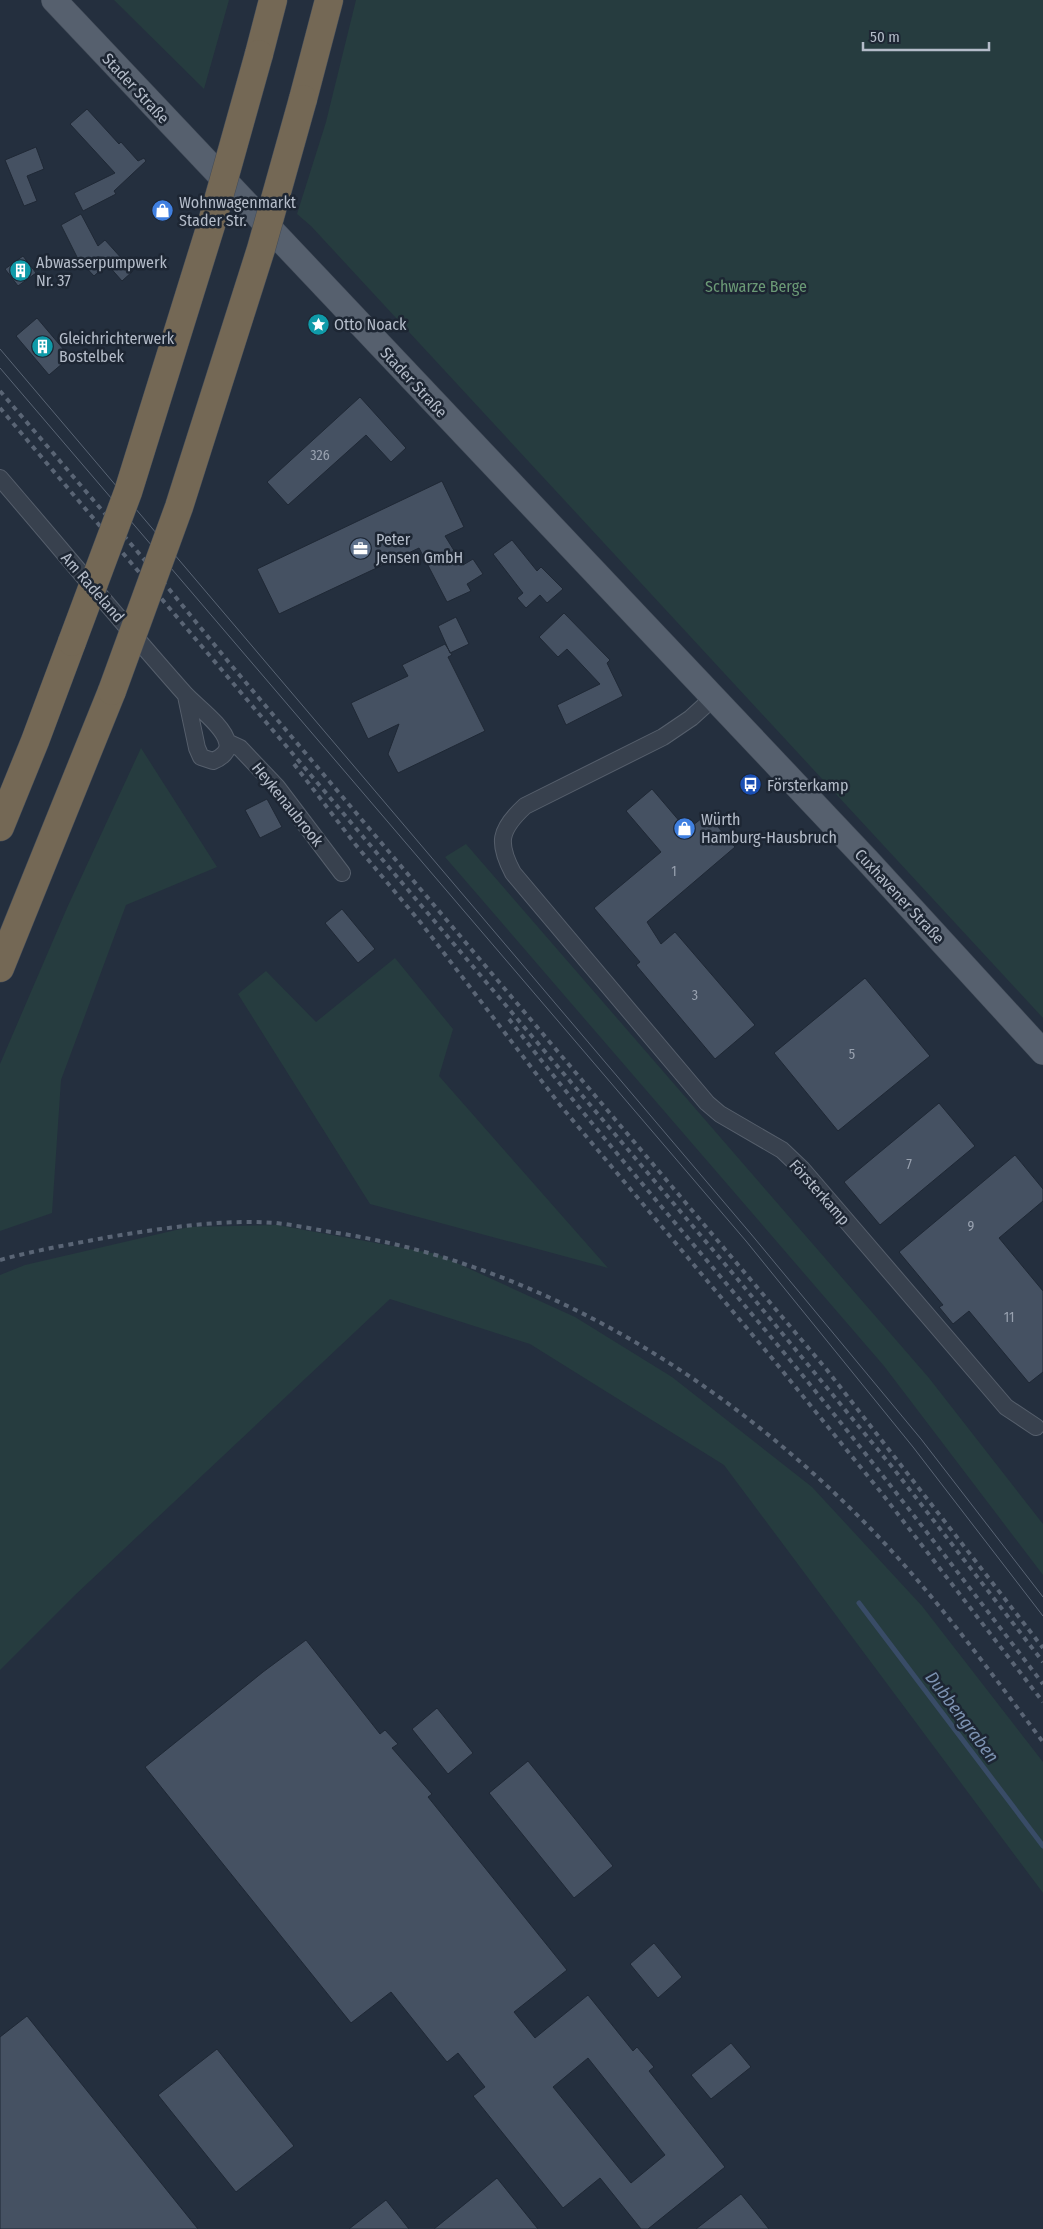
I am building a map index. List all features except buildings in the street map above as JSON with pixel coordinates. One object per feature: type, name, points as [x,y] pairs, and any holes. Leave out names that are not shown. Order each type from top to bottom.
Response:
[{"type":"highway","points":[[0,827],[35,740],[128,492],[212,222],[273,0]]},
{"type":"highway","points":[[0,968],[112,691],[179,507],[261,250],[329,0]]},
{"type":"main road","name":"Stader Straße","points":[[54,0],[713,698]]},
{"type":"main road","name":"Cuxhavener Straße","points":[[713,698],[925,923],[1043,1052]]},
{"type":"street","name":"Am Radeland","points":[[0,478],[186,696],[215,724],[227,742],[227,748],[220,759],[213,761],[201,757],[197,748],[186,696]]},
{"type":"street","name":"Försterkamp","points":[[713,698],[691,718],[663,737],[525,806],[514,816],[506,828],[502,841],[504,856],[513,873],[707,1103],[720,1114],[782,1150],[802,1169],[1006,1407],[1036,1427]]},
{"type":"street","name":"Heykenaubrook","points":[[227,742],[240,748],[278,787],[342,873]]},
{"type":"green space","points":[[114,0],[229,0],[204,89]]},
{"type":"green space","name":"Schwarze Berge","points":[[356,0],[1043,0],[1043,1018],[311,226],[297,214],[326,122]]},
{"type":"green space","points":[[141,748],[217,867],[126,905],[61,1080],[52,1213],[0,1231],[0,1064],[67,908]]},
{"type":"green space","points":[[466,844],[929,1378],[1043,1524],[1043,1575],[884,1366],[445,857]]},
{"type":"green space","points":[[395,958],[453,1029],[439,1076],[608,1268],[370,1204],[238,994],[266,971],[316,1022]]},
{"type":"green space","points":[[277,1225],[437,1254],[575,1317],[672,1377],[812,1487],[922,1606],[1043,1762],[1043,1893],[724,1465],[530,1344],[390,1299],[74,1596],[0,1670],[0,1275],[25,1265],[189,1227]]},
{"type":"waterway","name":"Dubbengraben","points":[[859,1603],[1043,1846]]},
{"type":"tram line","points":[[0,349],[751,1234],[921,1439],[1043,1597]]},
{"type":"tram line","points":[[0,368],[746,1241],[913,1447],[1043,1616]]},
{"type":"railway","points":[[0,391],[160,578],[231,665],[827,1370],[1043,1648]]},
{"type":"railway","points":[[0,408],[735,1276],[893,1468],[1043,1662]]},
{"type":"railway","points":[[294,764],[355,844],[421,923],[560,1105],[776,1363],[880,1491],[1043,1702]]},
{"type":"railway","points":[[509,1019],[543,1063],[822,1400],[1043,1684]]},
{"type":"railway","points":[[0,1260],[109,1237],[172,1228],[213,1223],[276,1223],[408,1248],[483,1271],[555,1300],[625,1336],[692,1378],[755,1424],[815,1475],[895,1554],[960,1633],[1043,1742]]},
{"type":"place","name":"Wohnwagenmarkt Stader Str.","points":[[163,211]]},
{"type":"place","name":"Abwasserpumpwerk Nr. 37","points":[[20,271]]},
{"type":"place","name":"Otto Noack","points":[[318,324]]},
{"type":"place","name":"Gleichrichterwerk Bostelbek","points":[[43,347]]},
{"type":"place","name":"Peter Jensen GmbH","points":[[360,548]]},
{"type":"place","name":"Försterkamp","points":[[751,785]]},
{"type":"place","name":"Würth Hamburg-Hausbruch","points":[[685,828]]}]
